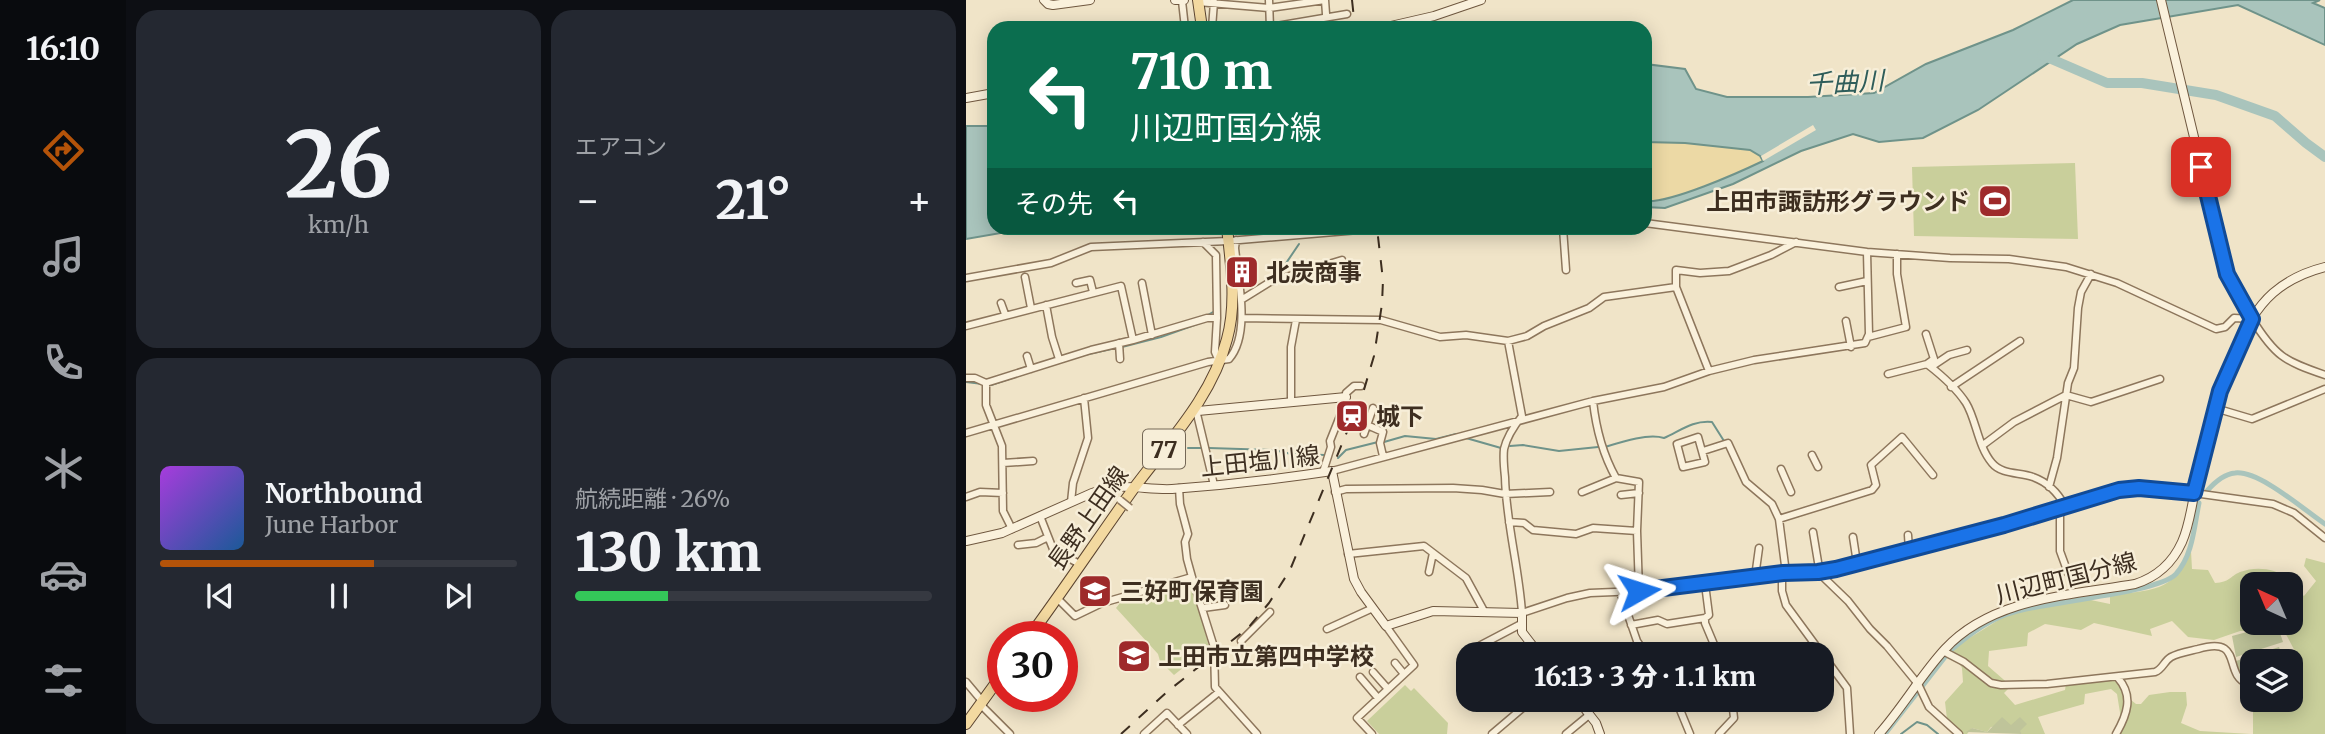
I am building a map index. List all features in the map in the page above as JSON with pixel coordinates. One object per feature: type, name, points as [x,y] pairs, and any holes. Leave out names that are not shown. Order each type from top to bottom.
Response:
[{"type":"main road","points":[[1198,1],[1201,21]]},
{"type":"main road","name":"長野上田線","points":[[1040,621],[1134,489],[1196,410],[1213,379],[1230,330],[1233,300],[1230,236]]},
{"type":"main road","points":[[966,724],[987,694]]},
{"type":"street","points":[[1044,0],[1054,5],[1090,0]]},
{"type":"street","points":[[1175,0],[1183,0],[1184,21]]},
{"type":"street","points":[[1198,1],[1269,4],[1325,0],[1326,21]]},
{"type":"street","points":[[1412,21],[1434,16],[1462,3],[1481,0]]},
{"type":"street","points":[[2161,0],[2227,274],[2266,342],[2287,361],[2325,374]]},
{"type":"street","points":[[1213,21],[1214,2]]},
{"type":"street","points":[[1306,21],[1347,13]]},
{"type":"street","points":[[966,98],[987,94]]},
{"type":"street","points":[[1652,224],[1867,252],[2031,261],[2091,274],[2216,329],[2225,327],[2234,318],[2252,319]]},
{"type":"street","points":[[966,278],[1051,263],[1091,247],[1203,242],[1249,235]]},
{"type":"street","points":[[1564,235],[1566,270]]},
{"type":"street","points":[[966,433],[1208,362],[1229,359],[1237,345],[1242,318],[1235,248],[1230,236]]},
{"type":"street","points":[[1203,242],[1216,255],[1217,317],[1214,352],[1219,361]]},
{"type":"street","points":[[1709,371],[1676,287],[1676,270],[1729,271],[1772,255],[1796,242]]},
{"type":"street","points":[[1361,386],[1354,386],[1346,393],[1330,441],[1328,472],[1593,401],[1664,387],[1709,371],[1766,358],[1866,344],[1867,252]]},
{"type":"street","points":[[1868,337],[1906,327],[1897,274],[1897,254]]},
{"type":"street","points":[[1241,300],[1270,282],[1342,260]]},
{"type":"street","name":"川辺町国分線","points":[[1879,734],[1919,688],[1943,651],[1960,635],[1993,615],[2013,607],[2136,584],[2157,574],[2170,561],[2182,542],[2215,408],[2226,376],[2252,319],[2264,302],[2280,287],[2304,273],[2325,267]]},
{"type":"street","points":[[2049,487],[2074,368],[2081,292],[2091,274]]},
{"type":"street","points":[[1025,277],[1031,308]]},
{"type":"street","points":[[1076,283],[1090,280],[1093,292]]},
{"type":"street","points":[[1839,287],[1867,281]]},
{"type":"street","points":[[1142,283],[1152,335]]},
{"type":"street","points":[[966,326],[1121,286],[1133,340]]},
{"type":"street","points":[[1242,318],[1381,320],[1440,337],[1466,334],[1508,341],[1527,336],[1544,326],[1589,308],[1604,297],[1676,287]]},
{"type":"street","points":[[1001,303],[1005,314]]},
{"type":"street","points":[[1046,305],[1059,359]]},
{"type":"street","points":[[966,378],[975,378],[986,383],[1059,359],[1217,317]]},
{"type":"street","points":[[1291,402],[1291,347],[1296,320]]},
{"type":"street","points":[[1846,321],[1851,347]]},
{"type":"street","points":[[1926,334],[1934,359],[1929,366]]},
{"type":"street","points":[[1508,341],[1522,416],[1512,428],[1504,451],[1505,494],[1520,581],[1521,624],[1530,642]]},
{"type":"street","points":[[1951,387],[2020,341]]},
{"type":"street","points":[[1119,343],[1120,359]]},
{"type":"street","points":[[1888,374],[1929,366],[1949,355],[1967,350]]},
{"type":"street","points":[[1027,356],[1031,369]]},
{"type":"street","points":[[1929,366],[1942,375],[1966,403],[1975,431],[1996,466],[2015,474],[2031,476],[2059,496],[2062,507],[2060,551],[2068,573]]},
{"type":"street","points":[[1983,445],[2014,422],[2066,396],[2091,402],[2160,379]]},
{"type":"street","points":[[986,383],[986,405],[1002,446],[1003,511],[1012,529]]},
{"type":"street","points":[[2215,408],[2252,419],[2325,389]]},
{"type":"street","points":[[1214,485],[1196,410],[1346,397]]},
{"type":"street","points":[[1071,502],[1073,483],[1088,438],[1084,398]]},
{"type":"street","points":[[1593,401],[1596,431],[1607,463],[1616,478]]},
{"type":"street","points":[[1364,434],[1373,408]]},
{"type":"street","points":[[1367,425],[1383,432],[1380,443],[1383,456]]},
{"type":"street","points":[[1698,437],[1703,451],[1705,462],[1683,467],[1677,444],[1698,437]]},
{"type":"street","points":[[1779,519],[1872,490],[1876,485],[1871,465],[1902,437],[1933,475]]},
{"type":"street","points":[[1703,451],[1728,443],[1746,482],[1772,504],[1779,519],[1784,573],[1782,591],[1786,605],[1847,688],[1850,734]]},
{"type":"street","points":[[1812,455],[1818,467]]},
{"type":"street","points":[[1003,463],[1033,461]]},
{"type":"street","points":[[1781,469],[1791,492]]},
{"type":"street","name":"上田塩川線","points":[[966,541],[1012,529],[1107,489],[1179,488],[1293,478],[1328,472],[1357,586],[1386,625]]},
{"type":"street","points":[[1582,492],[1616,478],[1639,482],[1639,591]]},
{"type":"street","points":[[1179,488],[1188,534],[1185,542],[1187,559],[1214,647],[1213,683],[1257,734]]},
{"type":"street","points":[[1335,492],[1346,489],[1453,488],[1482,489],[1505,494],[1549,492]]},
{"type":"street","points":[[1372,734],[1357,718],[1415,665],[1386,625],[1433,611],[1522,613],[1590,593],[1639,591],[1784,573],[1818,572],[1909,550],[2128,488],[2194,493],[2273,505],[2294,513],[2320,529],[2325,538]]},
{"type":"street","points":[[966,497],[980,492],[1003,493]]},
{"type":"street","points":[[1622,495],[1639,493]]},
{"type":"street","points":[[1120,500],[1130,508]]},
{"type":"street","points":[[1040,516],[1053,548],[1081,565]]},
{"type":"street","points":[[1509,522],[1524,523],[1533,530],[1576,534],[1593,528],[1637,531]]},
{"type":"street","points":[[1813,531],[1818,572]]},
{"type":"street","points":[[1908,535],[1909,550]]},
{"type":"street","points":[[1018,545],[1036,543],[1048,537]]},
{"type":"street","points":[[1853,537],[1857,563]]},
{"type":"street","points":[[1348,554],[1423,547],[1466,578],[1484,611]]},
{"type":"street","points":[[1755,577],[1759,548]]},
{"type":"street","points":[[1429,572],[1433,553]]},
{"type":"street","points":[[1818,572],[1854,608],[1919,688],[1930,707],[1959,734]]},
{"type":"street","points":[[1620,573],[1639,577]]},
{"type":"street","points":[[1057,598],[1075,616],[1102,603],[1192,577]]},
{"type":"street","points":[[1631,625],[1658,620],[1667,624],[1705,618],[1709,615],[1705,584]]},
{"type":"street","points":[[1620,592],[1638,642]]},
{"type":"street","points":[[1203,608],[1226,605]]},
{"type":"street","points":[[1327,629],[1373,608]]},
{"type":"street","points":[[1241,640],[1270,612]]},
{"type":"street","points":[[1705,618],[1713,642]]},
{"type":"street","points":[[1489,642],[1521,624]]},
{"type":"street","points":[[1943,651],[1964,662],[1991,683],[2001,685],[2118,678],[2155,672],[2171,657],[2213,646],[2228,651],[2236,675],[2240,679]]},
{"type":"street","points":[[1395,663],[1404,674]]},
{"type":"street","points":[[1373,672],[1388,689]]},
{"type":"street","points":[[1360,677],[1378,698]]},
{"type":"street","points":[[2116,734],[2129,702],[2123,683],[2118,678]]},
{"type":"street","points":[[966,682],[982,701],[983,707],[1010,734]]},
{"type":"street","points":[[1178,725],[1219,692]]},
{"type":"street","points":[[1492,734],[1518,712]]},
{"type":"street","points":[[1587,712],[1596,723],[1600,734]]},
{"type":"street","points":[[1681,712],[1690,734]]},
{"type":"street","points":[[1719,734],[1734,718],[1733,712]]},
{"type":"street","points":[[1148,733],[1167,713],[1187,734]]},
{"type":"street","points":[[1566,734],[1589,715]]},
{"type":"green space","name":"上田市諏訪形グラウンド","points":[[2075,163],[2078,239],[1914,236],[1912,167]]},
{"type":"green space","points":[[2191,551],[2192,569],[2208,570],[2215,583],[2240,572],[2240,631],[2214,640],[2188,637],[2172,621],[2150,629],[2152,636],[2094,623],[2081,630],[2045,624],[2028,633],[2027,646],[1989,651],[1988,666],[2011,686],[2004,693],[2015,705],[2065,690],[2066,684],[2113,680],[2122,692],[2121,719],[2117,694],[2111,689],[2085,694],[2084,704],[2038,717],[2045,734],[2022,734],[2011,725],[1991,727],[1987,732],[1972,728],[1967,734],[1961,734],[1947,719],[1945,702],[1963,682],[1962,668],[1952,652],[1963,642],[2005,616],[2027,609],[2086,599],[2110,604],[2110,595],[2159,587],[2177,575]]},
{"type":"green space","points":[[2306,558],[2325,563],[2325,734],[2253,734],[2253,712],[2303,712],[2303,649],[2294,649],[2286,635],[2303,635],[2303,595],[2316,581],[2304,566]]},
{"type":"green space","points":[[2265,569],[2278,572],[2241,572],[2246,570]]},
{"type":"green space","points":[[1187,582],[1192,584],[1209,647],[1174,675],[1116,608],[1120,603]]},
{"type":"green space","points":[[2281,635],[2283,642],[2261,649],[2240,649],[2240,656],[2236,657],[2232,636]]},
{"type":"green space","points":[[2240,660],[2240,673],[2239,672],[2236,661]]},
{"type":"green space","points":[[1405,685],[1411,691],[1414,688],[1448,723],[1447,734],[1379,734],[1367,721]]},
{"type":"green space","points":[[2186,692],[2187,705],[2181,723],[2200,731],[2251,734],[2119,734],[2129,712],[2131,700],[2141,704],[2149,695]]},
{"type":"green space","points":[[2002,717],[2011,725],[2020,717],[2027,724],[2020,731],[2022,734],[1966,732],[1972,728],[1987,732]]},
{"type":"sand","points":[[1652,142],[1751,150],[1761,156],[1763,161],[1721,180],[1652,201]]},
{"type":"water","points":[[2073,0],[2320,0],[2313,3],[2325,8],[2325,45],[2238,5],[2120,25],[2077,44],[1978,110],[1923,138],[1879,142],[1853,134],[1801,151],[1733,184],[1665,208],[1652,207],[1652,201],[1687,193],[1763,161],[1750,150],[1652,142],[1652,65],[1685,69],[1696,89],[1727,97],[1808,97],[1874,93],[1926,64],[2013,30]]},
{"type":"water","points":[[966,126],[987,126],[987,235],[989,235],[966,239]]},
{"type":"pier","points":[[1813,125],[1816,130],[1763,161],[1761,156]]},
{"type":"waterway","name":"千曲川","points":[[2042,55],[2107,83],[2142,83],[2216,95],[2275,116],[2325,157]]},
{"type":"waterway","points":[[1276,278],[1299,244]]},
{"type":"waterway","points":[[1208,315],[1213,312]]},
{"type":"waterway","points":[[1122,347],[1203,322]]},
{"type":"waterway","points":[[1084,355],[1116,348]]},
{"type":"waterway","points":[[966,382],[991,385],[1055,364]]},
{"type":"waterway","points":[[1605,447],[1643,437],[1664,438],[1693,424],[1705,422],[1712,422],[1724,441]]},
{"type":"waterway","points":[[1384,442],[1405,436],[1436,439],[1456,434]]},
{"type":"waterway","points":[[1466,438],[1501,448]]},
{"type":"waterway","points":[[1338,458],[1346,450],[1378,442]]},
{"type":"waterway","points":[[1510,446],[1523,445],[1559,451],[1598,447]]},
{"type":"waterway","points":[[1188,448],[1201,448]]},
{"type":"waterway","points":[[1209,448],[1274,450],[1291,454]]},
{"type":"waterway","points":[[1294,454],[1325,455]]},
{"type":"waterway","points":[[2207,491],[2227,475],[2245,474],[2268,484],[2325,524]]},
{"type":"waterway","points":[[1950,651],[1980,628],[2005,615],[2029,608],[2125,592],[2165,581],[2176,574],[2186,558],[2199,503]]},
{"type":"waterway","points":[[1885,734],[1945,657]]},
{"type":"waterway","points":[[1901,734],[1917,722],[1927,725],[1938,734]]},
{"type":"railway","points":[[1352,0],[1354,21]]},
{"type":"railway","points":[[1121,734],[1168,691],[1248,628],[1269,603],[1290,570],[1363,393],[1374,356],[1383,280],[1378,235]]},
{"type":"place","name":"上田市諏訪形グラウンド","points":[[1995,201]]},
{"type":"place","name":"北炭商事","points":[[1242,272]]},
{"type":"place","name":"城下","points":[[1352,416]]},
{"type":"place","name":"三好町保育園","points":[[1095,591]]},
{"type":"place","name":"上田市立第四中学校","points":[[1134,656]]},
{"type":"route","points":[[1639,591],[1836,569],[1976,533],[2128,488],[2194,493],[2220,391],[2252,319],[2227,274],[2201,167]]}]
